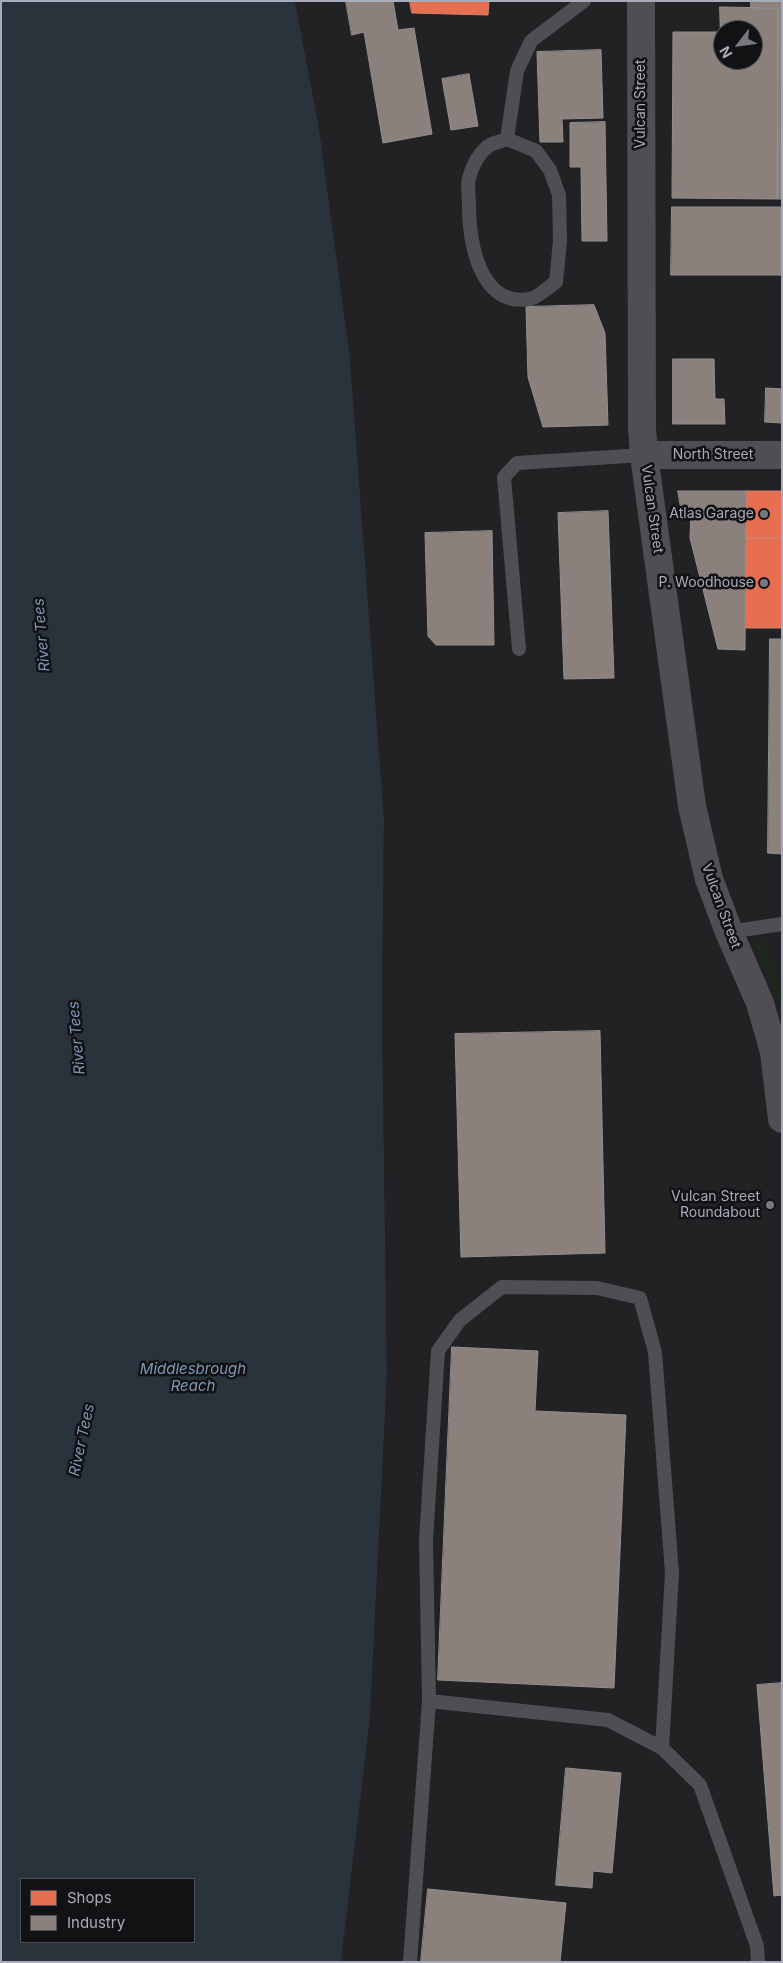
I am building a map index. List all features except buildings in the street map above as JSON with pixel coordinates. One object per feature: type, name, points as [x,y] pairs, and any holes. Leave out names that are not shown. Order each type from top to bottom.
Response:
[{"type":"street","name":"Vulcan Street","points":[[641,1],[642,428],[644,455],[692,806],[709,879],[729,932],[760,1003],[774,1052],[782,1119]]},
{"type":"street","name":"North Street","points":[[644,455],[782,455]]},
{"type":"lane","points":[[507,139],[517,70],[531,41],[584,1]]},
{"type":"lane","points":[[507,139],[536,151],[550,170],[559,195],[560,241],[556,282],[532,298],[513,300],[498,293],[483,276],[473,251],[469,224],[469,178],[477,159],[487,146],[507,139]]},
{"type":"lane","points":[[519,649],[504,477],[517,463],[644,455]]},
{"type":"lane","points":[[729,932],[782,924]]},
{"type":"lane","points":[[410,1962],[429,1701],[426,1540],[438,1351],[460,1320],[502,1287],[597,1288],[640,1298],[655,1352],[672,1573],[662,1748]]},
{"type":"lane","points":[[429,1701],[608,1720],[662,1748],[700,1785],[757,1946],[758,1962]]},
{"type":"shaded area","points":[[295,1],[782,1],[782,1962],[341,1962],[370,1718],[387,1376],[382,1009],[384,819],[350,358],[319,128]]},
{"type":"shaded area","points":[[765,937],[782,994],[782,1016],[774,991],[753,946],[756,940]]},
{"type":"water","name":"Middlesbrough Reach","points":[[1,1],[295,1],[319,128],[350,358],[384,819],[382,1009],[387,1376],[370,1718],[341,1962],[1,1962]]},
{"type":"place","name":"Atlas Garage","points":[[764,514]]},
{"type":"place","name":"P. Woodhouse","points":[[764,583]]},
{"type":"place","name":"Vulcan Street Roundabout","points":[[770,1205]]},
{"type":"water label","name":"River Tees","points":[[42,635]]},
{"type":"water label","name":"River Tees","points":[[77,1038]]},
{"type":"water label","name":"River Tees","points":[[82,1440]]}]
